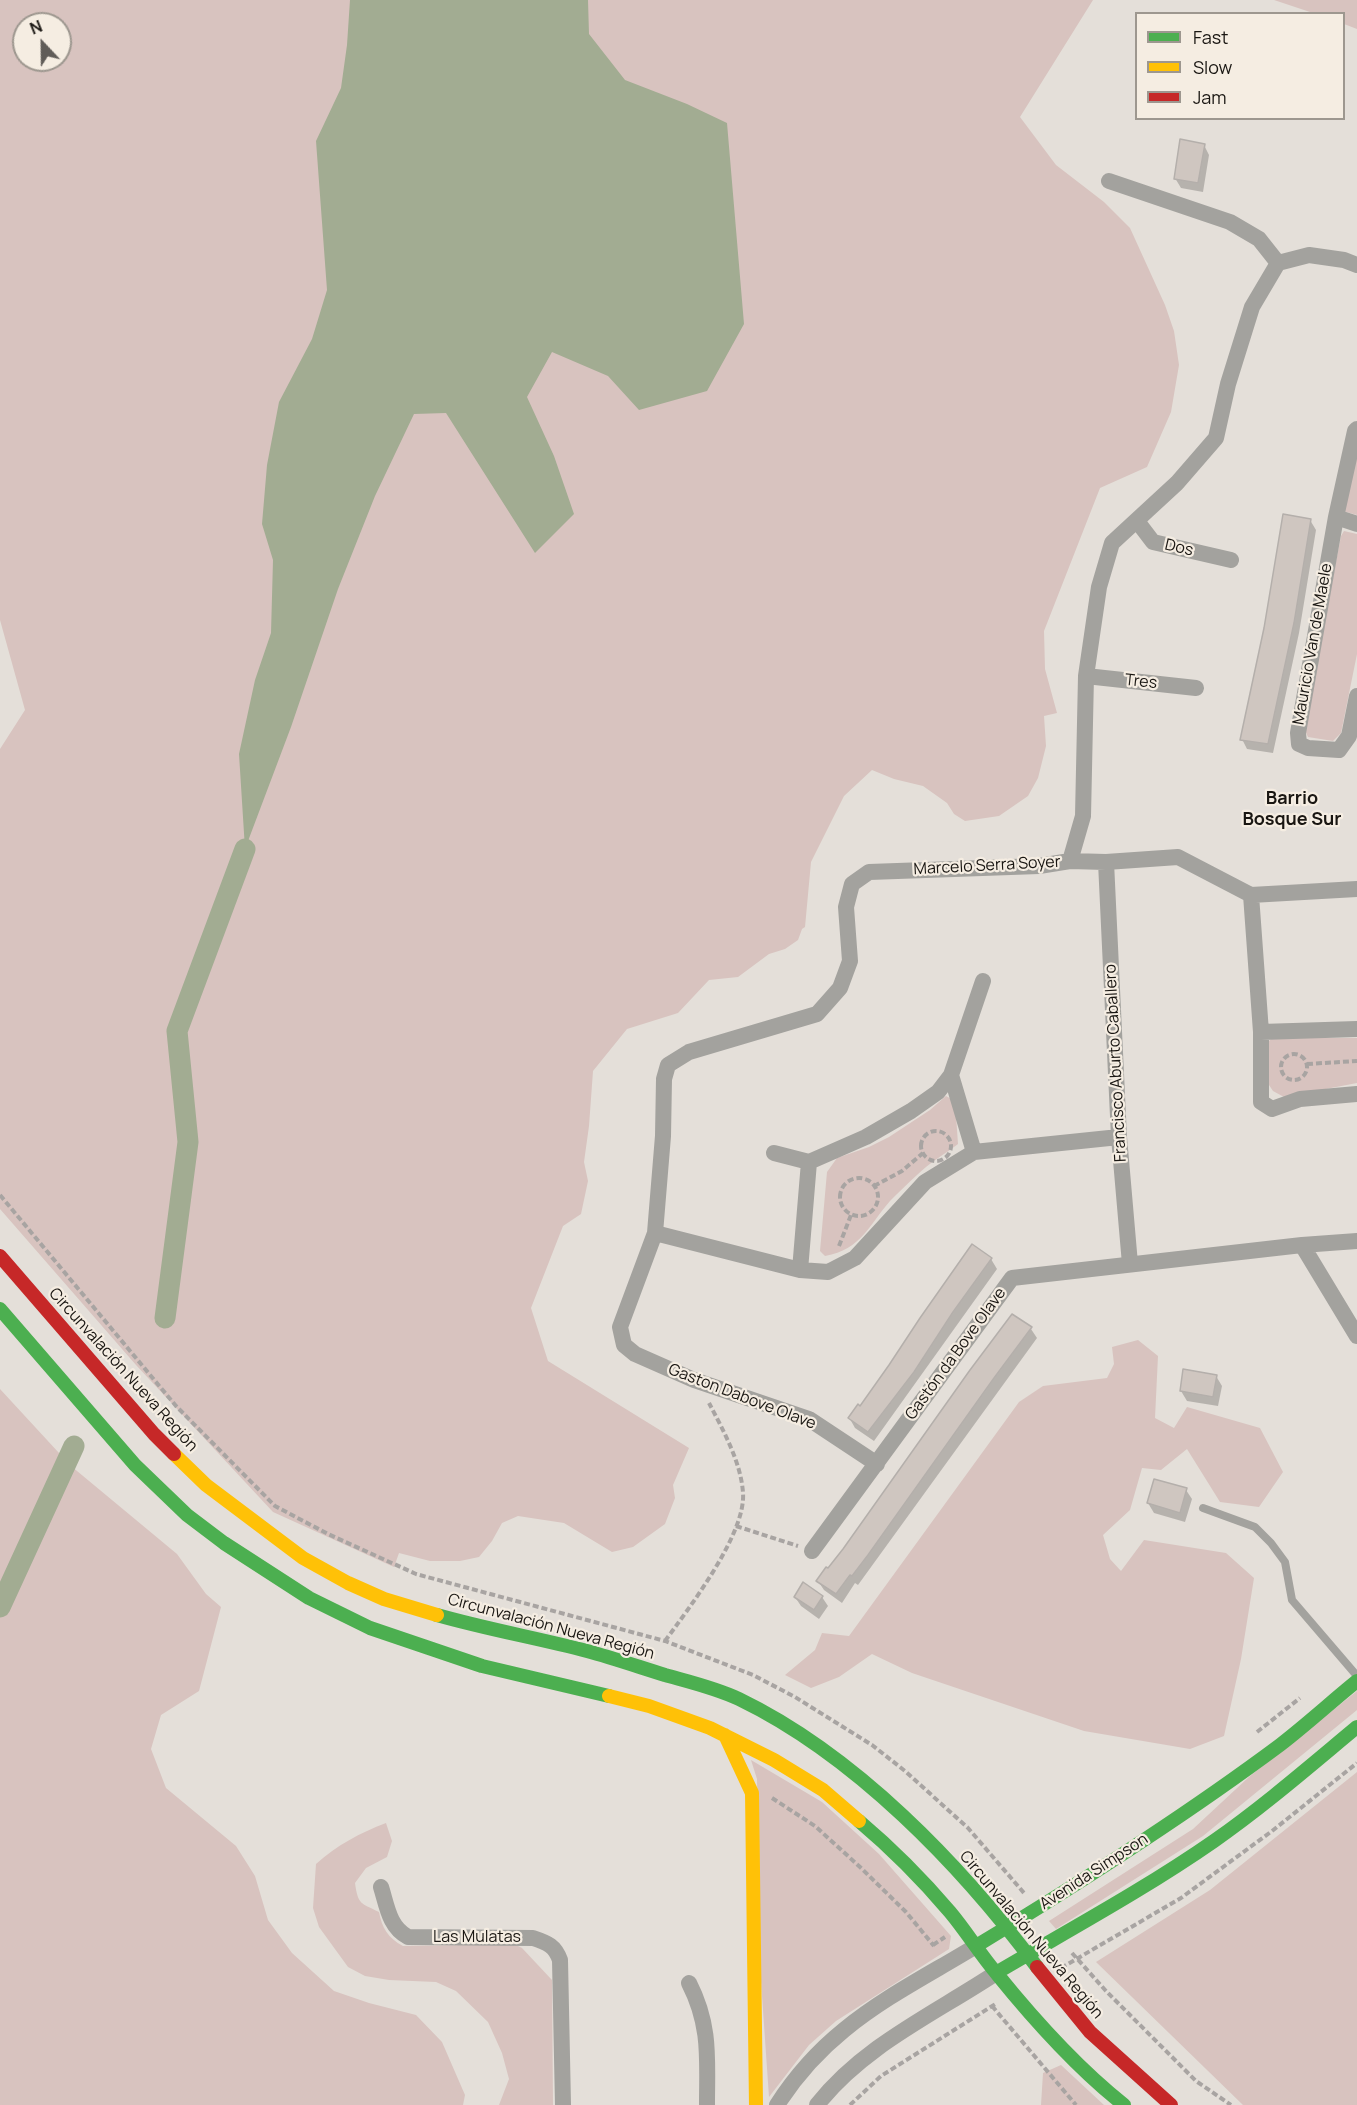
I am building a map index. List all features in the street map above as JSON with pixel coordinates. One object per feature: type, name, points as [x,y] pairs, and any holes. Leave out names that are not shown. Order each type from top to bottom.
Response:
[{"type":"main road","name":"Circunvalación Nueva Región","points":[[0,1256],[154,1434],[206,1485],[303,1558],[381,1604],[587,1651],[705,1687],[738,1700],[818,1745],[880,1796],[938,1851],[991,1909],[1090,2032],[1171,2105]]},
{"type":"main road","points":[[0,1309],[135,1465],[187,1515],[224,1543],[309,1598],[482,1666],[649,1706],[725,1735],[774,1760],[823,1790],[865,1826],[925,1884],[1013,1993],[1094,2081],[1124,2105]]},
{"type":"main road","name":"Avenida Simpson","points":[[976,1946],[1093,1874],[1204,1799],[1280,1744],[1357,1681]]},
{"type":"main road","points":[[996,1973],[1121,1901],[1243,1820],[1357,1727]]},
{"type":"main road","points":[[725,1735],[752,1793],[756,2105]]},
{"type":"street","points":[[1109,181],[1230,222],[1259,238],[1278,263],[1309,255],[1344,260],[1357,265]]},
{"type":"street","name":"Marcelo Serra Soyer","points":[[635,1354],[624,1344],[620,1327],[655,1233],[663,1136],[664,1079],[668,1065],[689,1052],[817,1014],[840,988],[850,962],[846,906],[852,884],[869,872],[1039,866],[1070,861],[1083,816],[1086,676],[1099,587],[1112,543],[1177,483],[1216,438],[1228,384],[1252,307],[1278,263]]},
{"type":"street","name":"Mauricio Van de Maele","points":[[1357,429],[1336,518],[1298,733],[1299,744],[1308,748],[1339,750],[1349,736],[1357,696]]},
{"type":"street","points":[[1336,518],[1357,524]]},
{"type":"street","name":"Dos","points":[[1137,521],[1153,542],[1231,560]]},
{"type":"street","name":"Tres","points":[[1086,676],[1196,688]]},
{"type":"street","points":[[1070,861],[1106,862],[1178,856],[1251,895],[1357,889]]},
{"type":"street","name":"Francisco Aburto Caballero","points":[[1106,862],[1119,1137],[1130,1264]]},
{"type":"street","points":[[1251,895],[1261,1032],[1261,1102],[1272,1109],[1300,1099],[1357,1094]]},
{"type":"street","points":[[774,1153],[809,1162],[866,1137],[911,1111],[938,1092],[951,1075],[983,981]]},
{"type":"street","points":[[1261,1032],[1357,1029]]},
{"type":"street","points":[[951,1075],[974,1152]]},
{"type":"street","points":[[655,1233],[800,1270],[828,1272],[855,1258],[925,1182],[974,1152],[1119,1137]]},
{"type":"street","points":[[800,1270],[809,1162]]},
{"type":"street","name":"Gastón da Bove Olave","points":[[812,1551],[1012,1278],[1302,1245],[1357,1241]]},
{"type":"street","points":[[1302,1245],[1357,1336]]},
{"type":"street","name":"Gaston Dabove Olave","points":[[635,1354],[694,1380],[809,1419],[877,1464]]},
{"type":"street","name":"Las Mulatas","points":[[381,1887],[393,1926],[408,1937],[533,1938],[545,1942],[556,1950],[561,1960],[564,2105]]},
{"type":"street","name":"Avenida Simpson","points":[[777,2105],[792,2083],[843,2031],[866,2013],[976,1946]]},
{"type":"street","points":[[817,2105],[839,2078],[875,2049],[996,1973]]},
{"type":"street","points":[[689,1983],[706,2033],[707,2105]]},
{"type":"lane","points":[[1203,1508],[1255,1527],[1271,1543],[1285,1562],[1292,1600],[1357,1676]]},
{"type":"path","points":[[1291,1054],[1302,1057],[1307,1064],[1303,1076],[1295,1080],[1286,1077],[1282,1070],[1284,1059],[1291,1054]]},
{"type":"path","points":[[1307,1064],[1357,1061]]},
{"type":"path","points":[[939,1131],[950,1140],[951,1150],[945,1158],[935,1161],[923,1154],[923,1140],[929,1133],[939,1131]]},
{"type":"path","points":[[874,1186],[902,1171],[923,1154]]},
{"type":"path","points":[[864,1179],[874,1186],[878,1197],[874,1209],[864,1216],[851,1215],[842,1206],[840,1194],[842,1188],[851,1180],[864,1179]]},
{"type":"path","points":[[838,1247],[851,1215]]},
{"type":"path","points":[[664,1641],[708,1581],[736,1526],[743,1495],[738,1466],[714,1413],[694,1380]]},
{"type":"path","points":[[736,1526],[812,1551]]},
{"type":"path","points":[[1254,1734],[1300,1698]]},
{"type":"path","points":[[1044,1977],[1078,1960],[1180,1898],[1272,1831],[1357,1763]]},
{"type":"path","points":[[752,1793],[764,1793],[815,1826],[906,1912],[948,1963]]},
{"type":"path","points":[[991,1909],[1034,1886]]},
{"type":"path","points":[[933,1945],[961,1927]]},
{"type":"path","points":[[968,1992],[984,2010]]},
{"type":"path","points":[[850,2105],[881,2076],[1013,1993]]},
{"type":"path","points":[[992,2006],[1076,2105]]},
{"type":"shaded area","points":[[0,0],[1093,0],[1020,117],[1056,165],[1104,202],[1130,228],[1165,305],[1174,331],[1179,365],[1171,412],[1147,467],[1100,488],[1044,631],[1045,669],[1057,713],[1044,716],[1046,746],[1038,778],[1028,796],[999,816],[965,821],[954,814],[947,803],[923,786],[894,779],[872,770],[844,796],[811,862],[805,927],[798,940],[785,949],[769,954],[738,977],[709,980],[678,1013],[627,1029],[593,1071],[584,1162],[588,1181],[581,1214],[563,1226],[531,1308],[548,1361],[689,1448],[673,1485],[675,1498],[665,1524],[633,1547],[612,1552],[564,1523],[518,1516],[502,1523],[492,1541],[479,1557],[460,1561],[430,1561],[399,1553],[394,1567],[273,1512],[136,1365],[0,1209],[0,749],[25,710],[0,620]]},
{"type":"shaded area","points":[[350,0],[588,0],[589,34],[625,80],[687,104],[727,123],[744,324],[707,391],[639,410],[608,376],[552,352],[527,397],[554,456],[574,514],[535,553],[446,413],[414,414],[375,496],[338,589],[291,727],[245,849],[239,754],[255,680],[271,633],[273,560],[262,524],[267,465],[279,402],[312,339],[327,290],[316,141],[341,88]]},
{"type":"shaded area","points":[[1274,0],[1357,0],[1357,29],[1345,24],[1345,12],[1310,12]]},
{"type":"shaded area","points":[[1357,446],[1357,515],[1343,511]]},
{"type":"shaded area","points":[[1344,531],[1357,534],[1357,654],[1341,733],[1333,741],[1308,737],[1304,728],[1341,536]]},
{"type":"shaded area","points":[[1272,1038],[1357,1038],[1357,1083],[1284,1097],[1273,1091],[1269,1085],[1266,1044]]},
{"type":"shaded area","points":[[946,1096],[955,1101],[958,1144],[927,1166],[907,1184],[856,1242],[838,1253],[825,1256],[820,1251],[827,1172],[837,1158],[889,1137],[930,1110]]},
{"type":"shaded area","points":[[1138,1340],[1158,1356],[1155,1418],[1174,1428],[1187,1407],[1260,1428],[1283,1472],[1259,1507],[1220,1502],[1187,1449],[1161,1470],[1142,1468],[1130,1510],[1103,1535],[1110,1559],[1121,1571],[1144,1540],[1226,1553],[1254,1578],[1241,1659],[1224,1736],[1190,1749],[1084,1731],[912,1673],[872,1654],[839,1677],[811,1688],[785,1675],[815,1650],[822,1633],[849,1636],[1019,1402],[1043,1386],[1107,1378],[1114,1364],[1112,1347]]},
{"type":"shaded area","points":[[0,1389],[71,1466],[177,1554],[206,1594],[221,1607],[199,1691],[161,1715],[151,1749],[166,1788],[236,1846],[255,1876],[268,1920],[292,1953],[334,1991],[416,2015],[442,2042],[465,2095],[463,2105],[0,2105]]},
{"type":"shaded area","points":[[1357,1691],[1357,1710],[1203,1836],[1056,1929],[1049,1921],[1193,1829],[1250,1776]]},
{"type":"shaded area","points":[[751,1760],[822,1802],[879,1854],[951,1936],[949,1949],[836,2021],[809,2045],[769,2097],[760,1967],[757,1779]]},
{"type":"shaded area","points":[[1357,1772],[1357,2105],[1243,2105],[1096,1962],[1210,1890]]},
{"type":"shaded area","points":[[386,1823],[392,1841],[387,1857],[366,1868],[355,1883],[357,1896],[361,1902],[379,1912],[384,1928],[393,1940],[403,1946],[514,1944],[522,1948],[552,1980],[553,2105],[499,2105],[509,2079],[502,2053],[488,2022],[456,1991],[436,1982],[389,1980],[365,1976],[348,1967],[319,1927],[313,1908],[316,1864],[349,1840]]},
{"type":"shaded area","points":[[1061,2065],[1104,2105],[1041,2105],[1043,2073]]},
{"type":"building","points":[[1180,139],[1205,144],[1198,183],[1174,179]]},
{"type":"building","points":[[1283,514],[1311,519],[1294,623],[1268,744],[1240,740],[1264,628]]},
{"type":"building","points":[[972,1244],[992,1258],[914,1372],[868,1432],[848,1418],[858,1404],[860,1406]]},
{"type":"building","points":[[1012,1314],[1032,1327],[868,1555],[836,1594],[816,1581],[843,1549]]},
{"type":"building","points":[[1183,1369],[1217,1375],[1213,1397],[1180,1391]]},
{"type":"building","points":[[1154,1479],[1187,1488],[1180,1513],[1147,1503]]},
{"type":"building","points":[[803,1582],[823,1596],[814,1610],[794,1597]]},
{"type":"waterway","points":[[165,1318],[188,1142],[177,1031],[245,849]]},
{"type":"waterway","points":[[0,1607],[74,1446]]},
{"type":"traffic: fast","points":[[0,1309],[135,1465],[187,1515],[224,1543],[309,1598],[370,1628],[482,1666],[609,1696]]},
{"type":"traffic: fast","points":[[437,1615],[587,1651],[703,1686],[739,1699],[782,1722],[824,1750],[903,1816],[975,1890],[1037,1967]]},
{"type":"traffic: fast","points":[[976,1946],[1092,1874],[1206,1798],[1280,1745],[1357,1681]]},
{"type":"traffic: fast","points":[[996,1973],[1188,1859],[1269,1800],[1357,1727]]},
{"type":"traffic: fast","points":[[859,1821],[917,1876],[956,1919],[1011,1992],[1041,2026],[1089,2075],[1124,2105]]},
{"type":"traffic: slow","points":[[174,1454],[206,1485],[303,1558],[348,1583],[384,1599],[437,1615]]},
{"type":"traffic: slow","points":[[609,1696],[649,1706],[710,1728],[774,1760],[823,1790],[859,1821]]},
{"type":"traffic: slow","points":[[725,1735],[752,1793],[756,2105]]},
{"type":"traffic: jam","points":[[0,1256],[154,1434],[174,1454]]},
{"type":"traffic: jam","points":[[1037,1967],[1090,2032],[1171,2105]]},
{"type":"district","name":"Barrio Bosque Sur","points":[[1292,809]]}]
